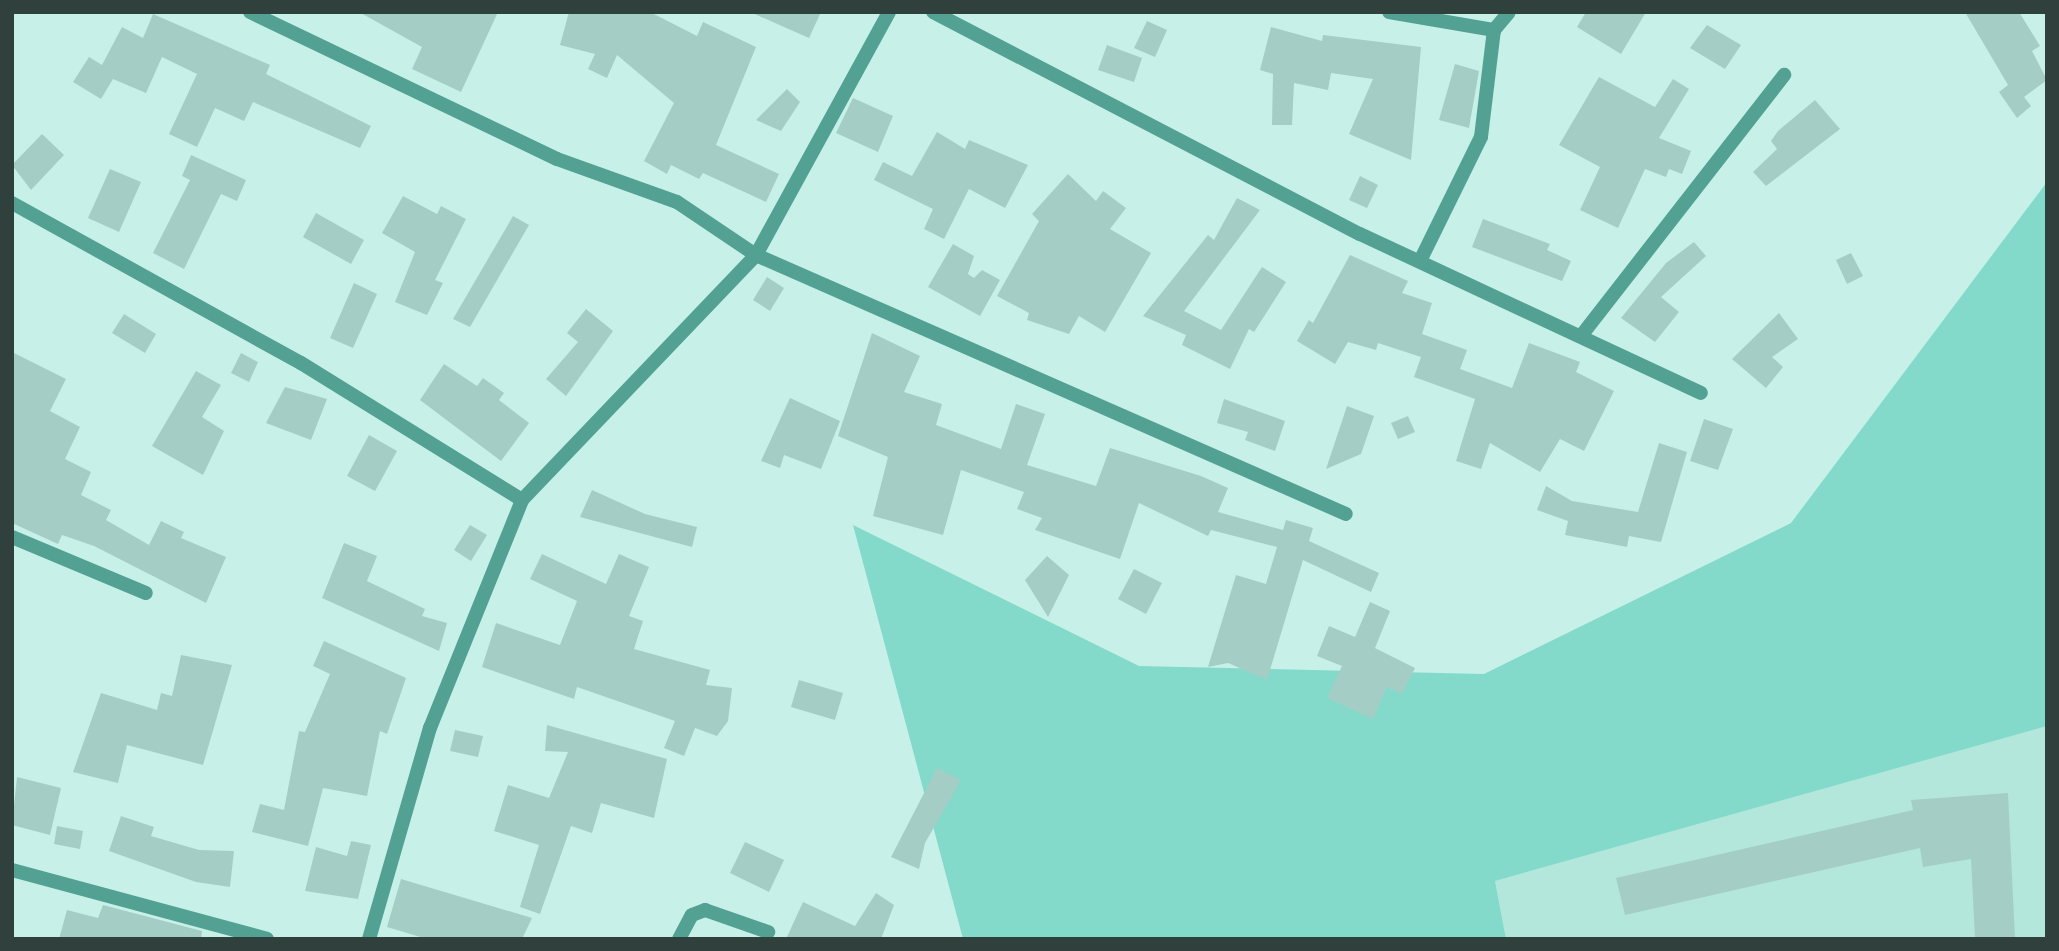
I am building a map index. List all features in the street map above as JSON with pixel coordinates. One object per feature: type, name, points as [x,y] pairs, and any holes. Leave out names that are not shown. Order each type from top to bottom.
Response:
[{"type":"street","points":[[250,12],[532,148],[677,202],[756,255],[1346,514]]},
{"type":"street","points":[[369,939],[430,728],[522,500],[756,255],[888,12]]},
{"type":"street","points":[[933,12],[1420,261],[1701,393]]},
{"type":"street","points":[[1389,12],[1494,30]]},
{"type":"street","points":[[1420,261],[1481,138],[1494,30],[1509,12]]},
{"type":"street","points":[[1581,336],[1784,75]]},
{"type":"street","points":[[12,204],[289,356],[522,500]]},
{"type":"street","points":[[12,537],[146,593]]},
{"type":"street","points":[[12,870],[267,939]]},
{"type":"street","points":[[679,939],[692,915],[705,910],[768,932]]},
{"type":"shaded area","points":[[2047,182],[2047,726],[1495,881],[1506,939],[963,939],[853,525],[1139,666],[1484,674],[1791,523]]},
{"type":"shaded area","points":[[2047,726],[2047,939],[1506,939],[1495,881]]},
{"type":"building","points":[[359,12],[498,12],[461,92],[412,69],[422,47]]},
{"type":"building","points":[[569,12],[650,12],[697,36],[703,22],[756,47],[716,145],[779,174],[766,202],[703,173],[699,179],[671,165],[667,174],[644,161],[674,103],[617,55],[607,78],[588,69],[595,54],[560,45]]},
{"type":"building","points":[[750,12],[821,12],[809,38]]},
{"type":"building","points":[[1586,12],[1646,12],[1621,54],[1577,27]]},
{"type":"building","points":[[1965,12],[2019,12],[2040,46],[2032,51],[2047,80],[2024,97],[2031,106],[2017,118],[1999,92],[2008,85]]},
{"type":"building","points":[[153,14],[270,65],[266,74],[371,126],[360,148],[253,102],[244,121],[215,108],[197,147],[169,134],[197,74],[162,57],[146,93],[113,79],[101,99],[73,82],[89,57],[102,65],[122,27],[143,38]]},
{"type":"building","points":[[1147,21],[1167,30],[1155,57],[1134,48]]},
{"type":"building","points":[[1707,25],[1741,45],[1725,69],[1690,48]]},
{"type":"building","points":[[1271,27],[1322,41],[1323,35],[1421,47],[1411,160],[1349,134],[1373,79],[1331,73],[1328,90],[1294,83],[1292,125],[1272,125],[1273,74],[1260,70]]},
{"type":"building","points":[[1107,45],[1142,58],[1134,82],[1098,70]]},
{"type":"building","points":[[1455,64],[1479,71],[1469,128],[1439,120]]},
{"type":"building","points":[[1599,77],[1655,107],[1673,79],[1689,89],[1659,138],[1691,151],[1682,174],[1669,169],[1666,177],[1645,169],[1618,228],[1580,210],[1600,167],[1559,145]]},
{"type":"building","points":[[787,89],[800,102],[781,131],[756,120]]},
{"type":"building","points":[[853,98],[893,116],[878,152],[836,133]]},
{"type":"building","points":[[1815,100],[1840,129],[1766,186],[1753,172],[1777,149],[1771,141],[1778,131]]},
{"type":"building","points":[[937,132],[965,149],[969,140],[1028,165],[1005,208],[969,189],[944,239],[924,229],[933,209],[874,180],[883,162],[912,176]]},
{"type":"building","points":[[42,134],[64,155],[31,190],[12,165]]},
{"type":"building","points":[[191,155],[246,180],[237,201],[221,194],[184,269],[153,253],[190,180],[182,176]]},
{"type":"building","points":[[110,169],[141,182],[119,232],[88,218]]},
{"type":"building","points":[[1068,174],[1096,201],[1103,191],[1126,208],[1110,229],[1151,253],[1105,332],[1079,316],[1069,334],[1027,320],[1029,313],[997,296],[1039,221],[1032,214]]},
{"type":"building","points":[[1360,176],[1378,185],[1367,208],[1349,200]]},
{"type":"building","points":[[403,196],[437,214],[441,206],[466,219],[435,280],[443,283],[427,315],[395,302],[415,252],[382,233]]},
{"type":"building","points":[[1237,198],[1260,210],[1184,311],[1221,330],[1262,267],[1286,282],[1254,332],[1249,329],[1230,369],[1182,345],[1186,335],[1143,316],[1208,235],[1214,240]]},
{"type":"building","points":[[316,213],[364,240],[351,264],[303,237]]},
{"type":"building","points":[[513,216],[529,225],[470,327],[453,319]]},
{"type":"building","points":[[1483,219],[1550,244],[1547,250],[1571,261],[1562,281],[1472,247]]},
{"type":"building","points":[[1694,242],[1706,256],[1661,297],[1679,312],[1655,342],[1621,318],[1666,263]]},
{"type":"building","points":[[953,244],[974,256],[968,274],[974,278],[982,270],[1000,280],[980,316],[928,287]]},
{"type":"building","points":[[1851,253],[1863,276],[1847,284],[1836,260]]},
{"type":"building","points":[[1350,255],[1408,281],[1402,293],[1432,303],[1422,334],[1467,350],[1460,369],[1512,388],[1529,343],[1580,362],[1576,372],[1614,391],[1584,451],[1560,439],[1540,472],[1490,443],[1481,469],[1456,461],[1475,399],[1414,377],[1421,357],[1378,343],[1376,350],[1348,342],[1335,364],[1297,341],[1309,320],[1313,323]]},
{"type":"building","points":[[767,277],[784,288],[770,311],[753,300]]},
{"type":"building","points":[[354,283],[377,294],[353,348],[330,338]]},
{"type":"building","points":[[586,309],[613,331],[566,396],[546,379],[578,342],[567,333]]},
{"type":"building","points":[[1779,313],[1798,339],[1772,357],[1783,367],[1766,388],[1732,359]]},
{"type":"building","points":[[124,314],[156,334],[145,353],[112,333]]},
{"type":"building","points":[[872,333],[920,356],[904,392],[942,404],[936,425],[1001,449],[1016,404],[1045,414],[1027,465],[1096,486],[1110,448],[1201,476],[1228,488],[1218,512],[1283,530],[1286,520],[1313,528],[1309,541],[1379,573],[1371,592],[1303,560],[1267,680],[1228,663],[1208,667],[1236,575],[1266,584],[1277,547],[1211,530],[1208,536],[1139,503],[1120,559],[1035,530],[1042,518],[1017,509],[1024,492],[961,470],[943,535],[873,516],[888,457],[838,436]]},
{"type":"building","points":[[12,352],[66,379],[50,411],[80,427],[65,459],[91,472],[81,495],[111,510],[106,520],[149,545],[161,521],[184,532],[181,538],[226,557],[206,603],[94,546],[62,535],[58,544],[12,523]]},
{"type":"building","points":[[241,353],[258,362],[249,382],[231,373]]},
{"type":"building","points":[[444,364],[477,386],[483,378],[504,393],[499,400],[529,423],[501,461],[420,400]]},
{"type":"building","points":[[196,371],[221,385],[202,417],[224,431],[203,475],[152,446]]},
{"type":"building","points":[[285,387],[327,399],[311,440],[266,423]]},
{"type":"building","points":[[790,398],[840,421],[821,469],[784,455],[780,468],[761,461]]},
{"type":"building","points":[[1224,399],[1285,421],[1275,451],[1245,440],[1248,432],[1217,423]]},
{"type":"building","points":[[1347,406],[1374,416],[1361,454],[1326,469]]},
{"type":"building","points":[[1408,416],[1415,432],[1398,439],[1391,423]]},
{"type":"building","points":[[1704,419],[1733,429],[1718,470],[1690,461]]},
{"type":"building","points":[[369,435],[397,451],[375,491],[347,476]]},
{"type":"building","points":[[1659,443],[1687,452],[1661,542],[1629,536],[1627,547],[1565,535],[1568,521],[1537,510],[1546,486],[1572,501],[1638,512]]},
{"type":"building","points":[[592,490],[645,514],[697,527],[692,547],[580,517]]},
{"type":"building","points":[[470,525],[487,535],[471,561],[454,550]]},
{"type":"building","points":[[344,543],[377,556],[367,581],[425,609],[422,616],[447,623],[439,651],[322,598]]},
{"type":"building","points":[[542,554],[606,584],[619,554],[649,567],[629,616],[643,621],[634,649],[710,670],[706,685],[732,688],[728,721],[717,736],[695,728],[684,756],[664,748],[675,721],[577,687],[574,699],[482,667],[496,623],[560,645],[577,601],[530,579]]},
{"type":"building","points":[[1047,556],[1069,575],[1048,617],[1025,580]]},
{"type":"building","points":[[1134,569],[1162,583],[1146,614],[1118,599]]},
{"type":"building","points":[[1370,602],[1390,611],[1375,648],[1415,668],[1402,694],[1387,687],[1373,719],[1327,698],[1342,666],[1317,656],[1329,626],[1355,637]]},
{"type":"building","points":[[324,641],[406,678],[387,734],[380,731],[367,796],[323,788],[308,846],[252,832],[260,804],[284,810],[299,731],[305,732],[330,674],[313,666]]},
{"type":"building","points":[[181,655],[232,665],[203,765],[127,745],[118,783],[73,772],[101,693],[157,710],[161,693],[172,696]]},
{"type":"building","points":[[799,680],[843,693],[835,720],[791,707]]},
{"type":"building","points":[[547,725],[667,759],[654,818],[601,803],[592,833],[571,826],[540,914],[520,907],[539,845],[494,831],[508,785],[549,798],[568,752],[545,751]]},
{"type":"building","points":[[455,730],[483,736],[478,757],[450,751]]},
{"type":"building","points":[[937,768],[961,780],[925,843],[919,869],[891,857]]},
{"type":"building","points":[[17,777],[61,788],[50,835],[12,825]]},
{"type":"building","points":[[2008,793],[2015,939],[1975,939],[1971,859],[1923,867],[1920,848],[1625,915],[1616,878],[1913,810],[1911,800]]},
{"type":"building","points":[[121,816],[154,827],[151,836],[199,850],[234,851],[230,887],[196,882],[109,851]]},
{"type":"building","points":[[57,826],[83,831],[80,849],[54,844]]},
{"type":"building","points":[[351,841],[371,845],[358,899],[305,891],[316,847],[347,856]]},
{"type":"building","points":[[745,842],[784,860],[769,892],[730,873]]},
{"type":"building","points":[[401,879],[532,918],[522,939],[427,939],[387,927]]},
{"type":"building","points":[[876,893],[894,905],[881,939],[786,939],[803,902],[855,926]]},
{"type":"building","points":[[103,905],[202,931],[201,939],[59,939],[67,910],[98,918]]}]
